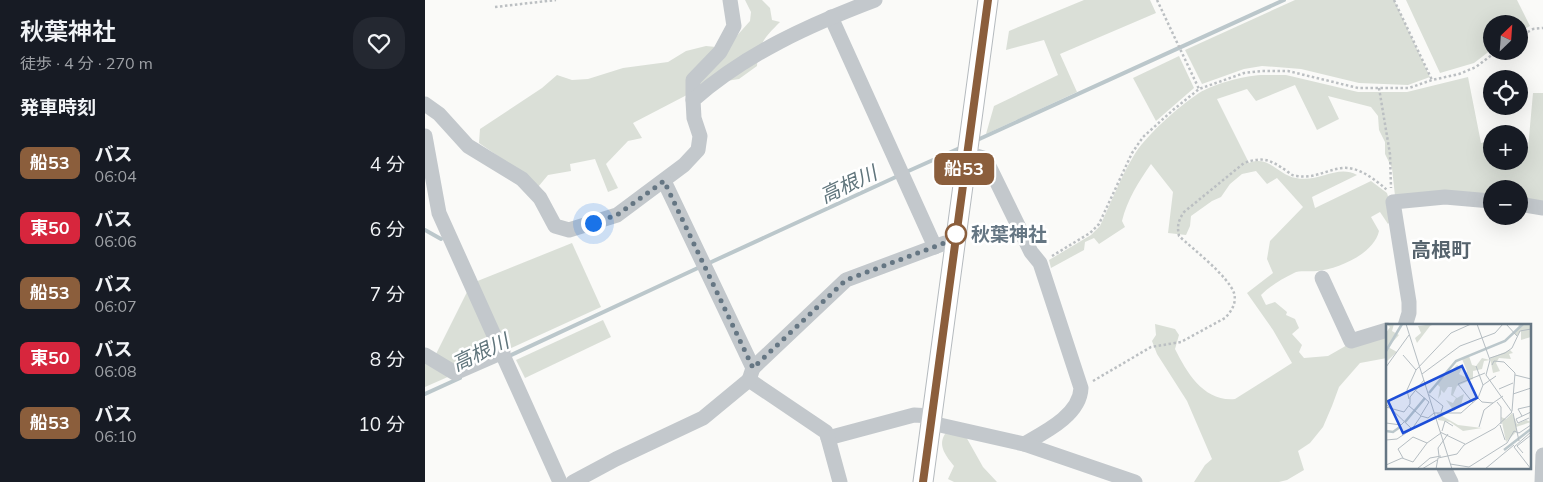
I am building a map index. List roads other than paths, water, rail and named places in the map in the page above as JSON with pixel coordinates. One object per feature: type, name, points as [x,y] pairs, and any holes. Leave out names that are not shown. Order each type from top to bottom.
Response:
[{"type":"main road","points":[[923,482],[988,0]]},
{"type":"street","points":[[425,104],[439,114],[468,146],[522,179],[539,198],[555,226],[569,230],[617,215],[685,165],[698,150],[700,136],[694,118],[693,80],[720,52],[733,26],[730,0]]},
{"type":"street","points":[[693,100],[718,79],[763,50],[831,17],[875,0]]},
{"type":"street","points":[[831,17],[935,247]]},
{"type":"street","points":[[425,136],[439,214],[503,352],[560,482]]},
{"type":"street","points":[[967,153],[983,158],[988,164],[1025,241],[1040,264],[1081,388],[1080,398],[1075,406],[1043,432],[1024,444]]},
{"type":"street","points":[[664,181],[705,267],[751,374],[826,432],[840,482]]},
{"type":"street","points":[[1404,324],[1409,312],[1409,302],[1393,202],[1445,197],[1483,200]]},
{"type":"street","points":[[1528,206],[1543,208]]},
{"type":"street","points":[[573,482],[616,459],[703,418],[751,374],[846,280],[955,239]]},
{"type":"street","points":[[1322,278],[1351,341],[1386,330]]},
{"type":"street","points":[[425,355],[455,372],[503,352]]},
{"type":"street","points":[[828,438],[914,414],[1024,444],[1135,482]]},
{"type":"street","points":[[1542,482],[1543,456]]},
{"type":"street","points":[[1445,470],[1451,482]]},
{"type":"waterway","name":"高根川","points":[[975,141],[1284,0]]},
{"type":"waterway","name":"高根川","points":[[904,173],[962,147]]},
{"type":"waterway","name":"高根川","points":[[707,264],[898,176]]},
{"type":"waterway","points":[[425,230],[441,239]]},
{"type":"waterway","name":"高根川","points":[[507,357],[700,267]]},
{"type":"waterway","name":"高根川","points":[[425,394],[460,378]]},
{"type":"place","name":"秋葉神社","points":[[956,234]]},
{"type":"district","name":"高根町","points":[[1441,249]]}]
